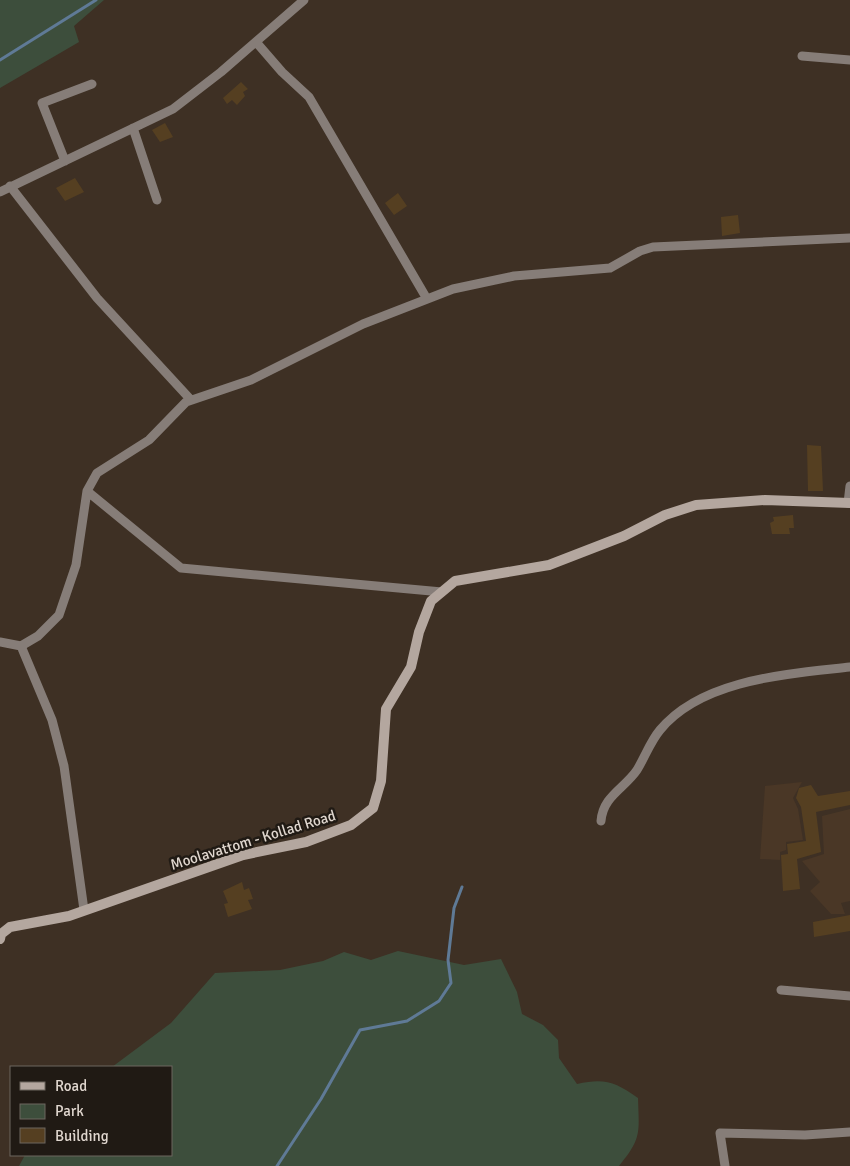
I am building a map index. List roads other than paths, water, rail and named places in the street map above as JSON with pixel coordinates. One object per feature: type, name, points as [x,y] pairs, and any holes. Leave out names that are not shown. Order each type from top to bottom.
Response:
[{"type":"main road","name":"Moolavattom - Kollad Road","points":[[0,940],[1,934],[10,927],[69,916],[243,855],[306,842],[352,826],[373,808],[381,781],[386,709],[411,667],[419,632],[431,601],[455,581],[548,565],[624,536],[664,514],[696,505],[765,500],[849,503]]},
{"type":"street","points":[[0,192],[153,120],[180,104],[304,0]]},
{"type":"street","points":[[256,42],[282,72],[308,97],[427,299]]},
{"type":"street","points":[[802,56],[850,60]]},
{"type":"street","points":[[65,161],[42,103],[92,84]]},
{"type":"street","points":[[133,128],[157,200]]},
{"type":"street","points":[[10,186],[97,298],[191,400]]},
{"type":"street","points":[[0,642],[21,646],[38,636],[59,615],[76,565],[87,491],[97,473],[149,440],[186,402],[251,380],[363,324],[470,284],[514,276],[610,268],[640,251],[653,247],[850,238]]},
{"type":"street","points":[[849,503],[850,486]]},
{"type":"street","points":[[87,491],[181,568],[442,592]]},
{"type":"street","points":[[21,646],[52,720],[64,766],[84,910]]},
{"type":"street","points":[[601,821],[607,800],[630,778],[659,731],[677,713],[718,691],[752,679],[850,667]]},
{"type":"street","points":[[781,990],[850,996]]},
{"type":"street","points":[[725,1166],[720,1133],[805,1135],[850,1132]]},
{"type":"waterway","points":[[0,60],[96,0]]},
{"type":"waterway","points":[[277,1166],[321,1099],[360,1030],[407,1021],[439,1001],[451,983],[448,960],[454,908],[462,887]]}]
